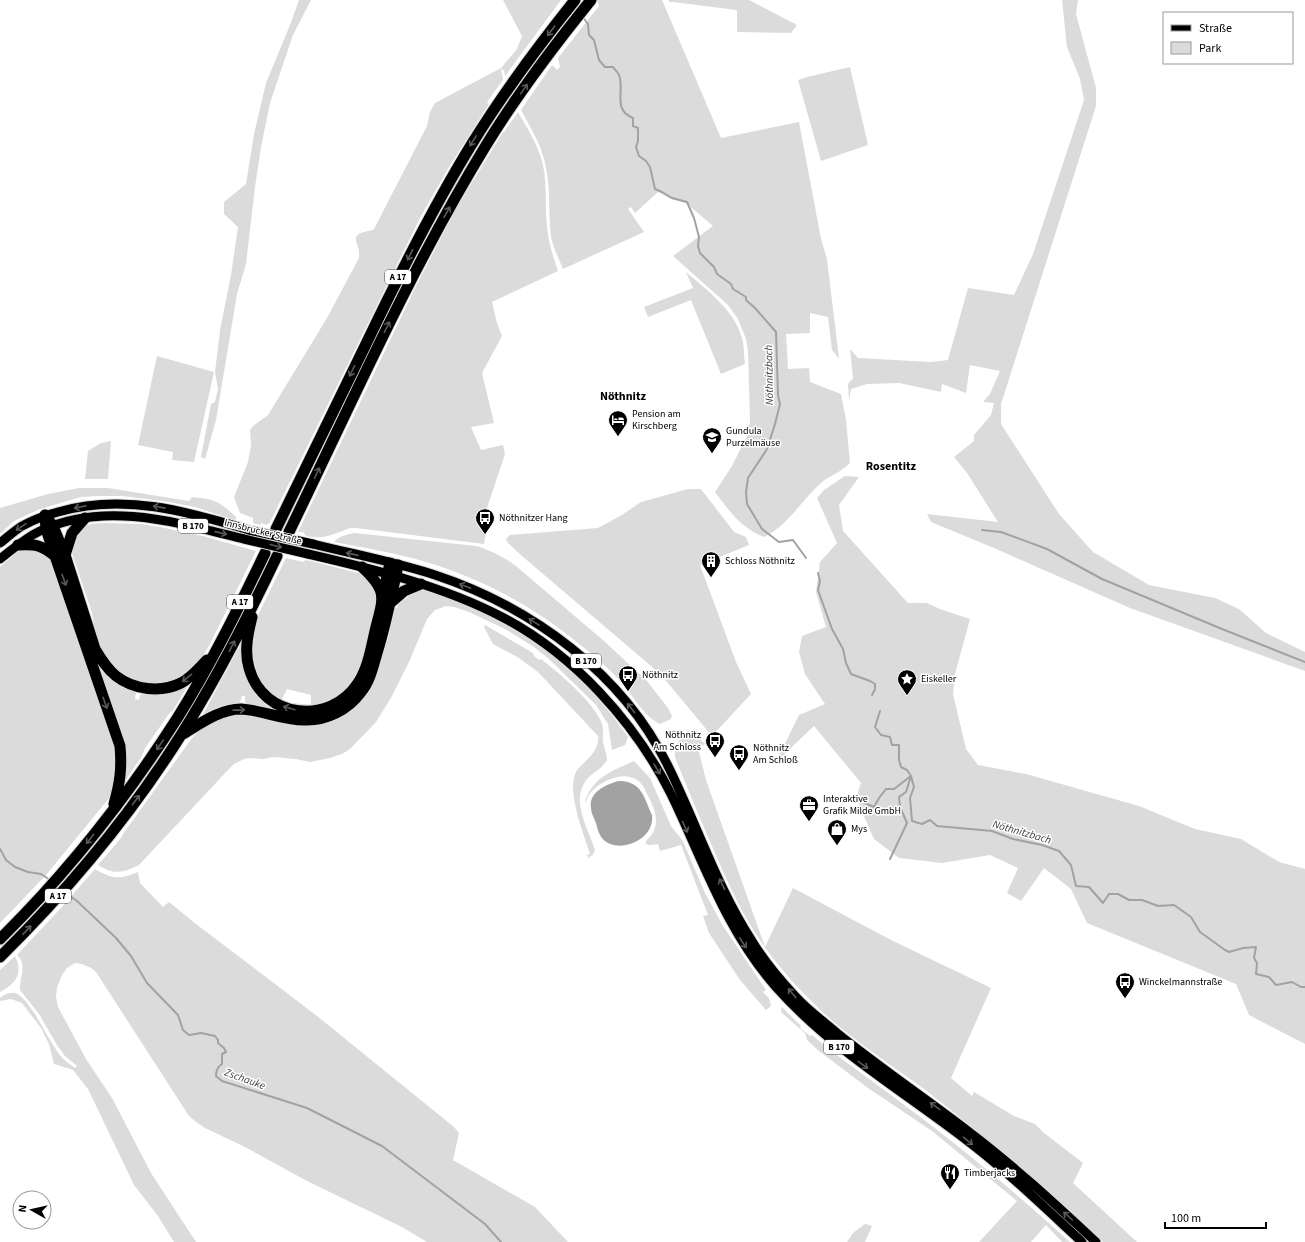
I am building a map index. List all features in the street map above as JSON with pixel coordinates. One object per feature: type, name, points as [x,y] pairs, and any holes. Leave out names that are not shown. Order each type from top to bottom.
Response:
[{"type":"highway","name":"A 17","points":[[276,529],[418,238],[454,173],[495,109],[536,50],[575,0]]},
{"type":"highway","name":"A 17","points":[[289,532],[346,412],[429,244],[451,204],[502,121],[533,75],[591,0]]},
{"type":"highway","points":[[45,515],[95,649],[109,669],[124,681],[135,686],[146,688],[163,688],[175,685],[191,675],[216,651]]},
{"type":"highway","points":[[60,556],[72,533],[85,518]]},
{"type":"highway","points":[[18,545],[34,544],[60,556],[120,746],[122,764],[120,782],[112,812]]},
{"type":"highway","name":"A 17","points":[[0,939],[58,878],[103,824],[165,737],[216,651],[265,553]]},
{"type":"highway","name":"A 17","points":[[0,957],[71,883],[113,832],[149,784],[181,736],[227,657],[277,556]]},
{"type":"highway","points":[[260,592],[248,637],[246,658],[253,679],[269,699],[279,705],[297,711],[309,712],[320,710],[339,702],[352,692],[359,682],[386,600],[394,564]]},
{"type":"highway","points":[[181,736],[203,722],[227,711],[241,709],[303,720],[319,719],[334,715],[348,706],[362,692],[368,681],[382,639],[386,600],[374,577],[362,567]]},
{"type":"highway","points":[[386,600],[421,584]]},
{"type":"main road","name":"Innsbrucker Straße","points":[[0,543],[23,525],[45,515],[83,506],[99,504],[152,506],[198,514],[249,530],[394,564]]},
{"type":"main road","name":"Innsbrucker Straße","points":[[0,559],[18,545],[49,527],[85,518],[104,516],[141,517],[188,525],[362,567],[421,584]]},
{"type":"main road","name":"B 170","points":[[394,564],[434,574],[468,587],[500,602],[548,631],[593,668],[627,703],[654,740],[669,767],[715,871],[752,941],[775,973],[797,999],[856,1048],[971,1133],[1040,1190],[1096,1242]]},
{"type":"main road","name":"B 170","points":[[421,584],[449,593],[512,622],[540,640],[579,672],[622,718],[650,759],[669,791],[714,891],[734,929],[774,986],[815,1027],[850,1056],[966,1139],[1034,1197],[1082,1242]]},
{"type":"green space","points":[[299,0],[311,0],[293,35],[270,103],[255,187],[246,264],[237,294],[216,420],[205,459],[201,457],[211,404],[215,402],[218,389],[215,372],[220,330],[231,275],[238,227],[224,214],[224,202],[246,184],[254,134],[266,83]]},
{"type":"green space","points":[[503,0],[561,0],[505,76],[504,70],[501,69],[503,80],[487,102],[489,104],[449,167],[420,218],[269,524],[268,523],[267,525],[261,523],[260,525],[253,523],[253,518],[240,513],[234,497],[248,462],[251,445],[250,430],[268,415],[327,318],[359,258],[359,249],[356,240],[357,236],[361,233],[374,229],[427,126],[430,112],[435,103],[501,68],[517,49],[522,36]]},
{"type":"green space","points":[[597,0],[662,0],[721,138],[799,122],[821,239],[827,259],[839,359],[832,350],[828,317],[810,313],[810,333],[786,334],[788,369],[809,368],[810,382],[841,394],[846,420],[850,463],[822,482],[781,526],[764,537],[749,529],[736,519],[715,492],[732,466],[747,436],[750,422],[748,351],[746,339],[738,319],[728,305],[673,256],[713,226],[686,203],[671,199],[658,192],[635,213],[631,207],[628,209],[644,232],[563,269],[553,245],[550,228],[548,181],[545,163],[538,142],[521,110],[552,65],[557,70],[560,67],[558,58],[599,6]]},
{"type":"green space","points":[[668,0],[749,0],[797,25],[791,33],[737,32],[737,10],[670,2]]},
{"type":"green space","points":[[1062,0],[1078,0],[1076,14],[1096,88],[1096,106],[1001,404],[1001,424],[1059,514],[1093,552],[1149,585],[1215,598],[1239,609],[1266,633],[1305,652],[1305,671],[1130,608],[931,522],[927,514],[998,522],[967,473],[954,457],[974,441],[974,435],[991,415],[994,403],[983,402],[990,394],[1000,371],[970,365],[966,393],[942,384],[941,392],[899,383],[867,384],[851,389],[849,400],[848,384],[853,378],[850,349],[858,358],[931,362],[948,360],[968,288],[1014,295],[1033,254],[1084,100],[1080,79],[1067,47]]},
{"type":"green space","points":[[850,67],[868,145],[821,161],[798,80]]},
{"type":"green space","points":[[518,112],[536,144],[543,165],[546,218],[551,248],[558,271],[492,302],[502,336],[482,373],[494,423],[471,427],[481,450],[503,445],[505,454],[482,523],[483,528],[489,528],[486,532],[484,544],[356,528],[350,528],[320,537],[306,536],[303,532],[298,532],[416,286],[456,209],[503,132]]},
{"type":"green space","points":[[686,272],[720,303],[735,321],[743,342],[745,364],[721,374],[691,300],[648,317],[644,307],[693,288]]},
{"type":"green space","points":[[157,356],[214,372],[194,462],[172,460],[173,452],[138,445]]},
{"type":"green space","points":[[111,441],[108,479],[85,479],[88,451],[101,443]]},
{"type":"green space","points":[[845,476],[859,477],[839,505],[843,531],[908,603],[927,603],[970,619],[955,674],[953,694],[966,749],[978,765],[1026,774],[1139,806],[1195,829],[1241,839],[1279,862],[1305,869],[1305,1044],[1249,1015],[1236,984],[1087,923],[1071,889],[1044,868],[1021,901],[1007,893],[1018,868],[990,855],[942,863],[899,858],[874,839],[856,798],[861,783],[814,726],[776,762],[799,715],[825,704],[805,674],[799,652],[802,636],[826,627],[816,592],[820,562],[837,543],[817,498],[824,490]]},
{"type":"green space","points":[[79,488],[108,488],[189,501],[192,497],[207,499],[222,505],[237,518],[234,520],[195,507],[163,501],[122,496],[81,497],[40,509],[14,521],[0,534],[0,508],[48,494]]},
{"type":"green space","points":[[688,489],[701,489],[734,532],[746,537],[749,545],[700,565],[736,662],[751,694],[712,736],[667,682],[651,666],[522,556],[508,543],[506,539],[510,535],[598,528],[622,515],[641,502]]},
{"type":"green space","points":[[105,523],[141,524],[160,527],[203,536],[256,551],[209,646],[199,662],[181,678],[161,685],[135,682],[118,672],[103,654],[96,639],[92,613],[72,553],[72,545],[77,532],[80,529],[87,525]]},
{"type":"green space","points":[[355,533],[476,546],[501,557],[516,566],[604,641],[647,681],[668,708],[672,716],[671,719],[660,724],[648,716],[625,687],[600,661],[561,630],[525,606],[487,585],[447,569],[403,556],[334,542],[341,537]]},
{"type":"green space","points":[[33,548],[44,552],[54,562],[116,743],[119,770],[110,797],[46,875],[0,923],[0,567],[20,550]]},
{"type":"green space","points":[[286,558],[304,562],[305,560],[311,561],[362,574],[362,576],[373,584],[377,594],[377,606],[362,670],[357,680],[330,704],[299,708],[271,696],[251,668],[253,631],[259,613]],"holes":[[[287,689],[311,695],[311,705],[292,703],[282,699]]]},
{"type":"green space","points":[[427,589],[498,618],[498,621],[536,643],[553,656],[586,686],[615,719],[628,737],[625,745],[612,750],[608,724],[596,705],[549,659],[534,647],[505,629],[469,612],[446,606],[435,610],[427,619],[409,662],[392,696],[376,722],[350,749],[342,754],[330,758],[310,762],[274,757],[263,759],[244,759],[234,764],[228,770],[139,865],[128,870],[114,872],[98,865],[121,838],[192,738],[201,729],[219,718],[239,714],[320,722],[381,656],[388,639],[395,608],[397,608],[399,603],[401,603],[412,593],[426,591]]},
{"type":"green space","points":[[485,625],[533,653],[539,660],[541,659],[557,672],[576,689],[592,707],[602,724],[603,742],[607,760],[603,766],[587,779],[582,787],[580,796],[582,814],[595,850],[589,859],[587,855],[590,854],[580,824],[574,800],[573,788],[577,770],[595,751],[598,736],[538,672],[519,658],[493,644],[484,627]]},
{"type":"green space","points":[[243,640],[250,680],[294,714],[357,691],[301,716],[248,706],[245,702],[245,696],[242,696],[239,705],[201,718]]},
{"type":"green space","points":[[94,658],[99,666],[136,692],[135,699],[139,700],[140,695],[145,692],[189,684],[172,712],[171,711],[145,748],[142,756],[123,785]]},
{"type":"green space","points":[[687,735],[697,737],[705,744],[698,748],[706,780],[765,947],[793,888],[891,940],[991,988],[951,1078],[972,1096],[974,1092],[1014,1116],[1035,1124],[1044,1133],[1083,1163],[1073,1183],[1137,1242],[1103,1242],[970,1126],[924,1089],[865,1047],[835,1023],[794,983],[766,949],[743,912],[702,824],[675,757],[677,744]]},
{"type":"green space","points":[[634,761],[650,778],[671,826],[683,841],[705,893],[723,926],[766,990],[763,992],[769,998],[771,1006],[766,1010],[740,980],[709,933],[703,916],[708,915],[681,845],[660,851],[658,844],[646,844],[646,841],[654,830],[656,818],[653,806],[642,784],[636,779],[629,777],[614,777],[595,788],[585,802],[588,793],[598,781],[611,772]]},
{"type":"green space","points":[[95,869],[106,875],[116,877],[126,876],[138,872],[140,883],[163,907],[169,902],[317,1016],[454,1127],[459,1133],[453,1160],[535,1207],[568,1242],[427,1242],[402,1227],[307,1181],[243,1146],[205,1128],[189,1116],[96,972],[82,964],[75,963],[67,968],[57,987],[56,997],[58,1007],[86,1059],[112,1098],[151,1173],[196,1242],[174,1242],[158,1216],[134,1185],[88,1089],[73,1070],[54,1064],[49,1044],[41,1028],[22,1003],[11,999],[0,1001],[0,998],[9,993],[15,993],[21,996],[38,1019],[61,1056],[75,1068],[77,1066],[65,1056],[39,1014],[20,990],[23,967],[17,955]]},
{"type":"green space","points":[[15,956],[19,968],[16,978],[10,986],[0,992],[0,970]]},
{"type":"green space","points":[[782,1007],[801,1026],[800,1028],[810,1036],[812,1035],[844,1061],[965,1152],[1029,1205],[1070,1242],[1062,1242],[1046,1225],[1031,1242],[979,1242],[1017,1201],[932,1131],[868,1088],[819,1051],[807,1040],[805,1033],[782,1013]]},
{"type":"green space","points":[[865,1224],[872,1226],[865,1242],[847,1242],[853,1233]]},
{"type":"shaded area","points":[[619,781],[633,784],[637,787],[644,797],[652,815],[652,823],[644,836],[638,841],[623,846],[608,843],[601,837],[591,808],[592,797],[595,793],[609,784]]},
{"type":"waterway","name":"Nöthnitzbach","points":[[582,16],[588,24],[589,35],[594,40],[599,60],[605,67],[613,67],[619,75],[621,105],[623,110],[633,118],[633,126],[638,128],[638,141],[636,147],[639,156],[646,161],[650,167],[655,189],[672,198],[687,202],[694,218],[699,237],[698,246],[700,253],[714,267],[717,274],[731,284],[733,289],[746,297],[746,300],[776,332],[778,395],[780,404],[767,449],[748,478],[746,492],[747,504],[762,529],[779,542],[793,540],[806,558]]},
{"type":"waterway","points":[[982,530],[1001,532],[1047,549],[1102,579],[1305,662]]},
{"type":"waterway","name":"Nöthnitzbach","points":[[818,573],[820,581],[818,590],[832,629],[843,649],[846,663],[851,674],[875,684],[875,689],[872,695]]},
{"type":"waterway","name":"Nöthnitzbach","points":[[865,803],[874,807],[886,789],[894,789],[911,776],[907,770],[901,767],[899,760],[899,745],[892,745],[890,737],[881,735],[875,727],[880,711]]},
{"type":"waterway","name":"Nöthnitzbach","points":[[911,776],[914,787],[910,798],[912,821],[922,824],[930,820],[937,826],[992,831],[1013,839],[1042,845],[1059,851],[1071,865],[1076,886],[1089,887],[1103,903],[1109,894],[1118,894],[1129,900],[1142,900],[1158,906],[1174,905],[1191,917],[1200,932],[1225,950],[1229,952],[1243,948],[1256,947],[1254,958],[1257,963],[1256,974],[1269,977],[1276,985],[1292,982],[1301,987],[1305,987]]},
{"type":"waterway","points":[[890,859],[907,823],[900,807],[899,797],[906,792],[911,776]]},
{"type":"waterway","name":"Zschauke","points":[[0,849],[6,860],[15,867],[28,872],[41,874],[50,880]]},
{"type":"waterway","name":"Zschauke","points":[[66,893],[77,901],[116,938],[131,956],[147,983],[178,1015],[183,1030],[189,1035],[201,1033],[215,1036],[218,1043],[226,1052],[222,1054],[222,1064],[216,1072],[216,1076],[222,1081],[307,1108],[382,1146],[485,1224],[501,1242]]},
{"type":"place","name":"Pension am Kirschberg","points":[[618,437]]},
{"type":"place","name":"Gundula Purzelmäuse","points":[[712,454]]},
{"type":"place","name":"Nöthnitzer Hang","points":[[485,535]]},
{"type":"place","name":"Schloss Nöthnitz","points":[[711,578]]},
{"type":"place","name":"Nöthnitz","points":[[628,692]]},
{"type":"place","name":"Eiskeller","points":[[907,696]]},
{"type":"place","name":"Nöthnitz Am Schloss","points":[[715,758]]},
{"type":"place","name":"Nöthnitz Am Schloß","points":[[739,771]]},
{"type":"place","name":"Interaktive Grafik Milde GmbH","points":[[809,822]]},
{"type":"place","name":"Mys","points":[[837,846]]},
{"type":"place","name":"Winckelmannstraße","points":[[1125,999]]},
{"type":"place","name":"Timberjacks","points":[[950,1190]]},
{"type":"district","name":"Nöthnitz","points":[[623,396]]},
{"type":"district","name":"Rosentitz","points":[[891,466]]}]
